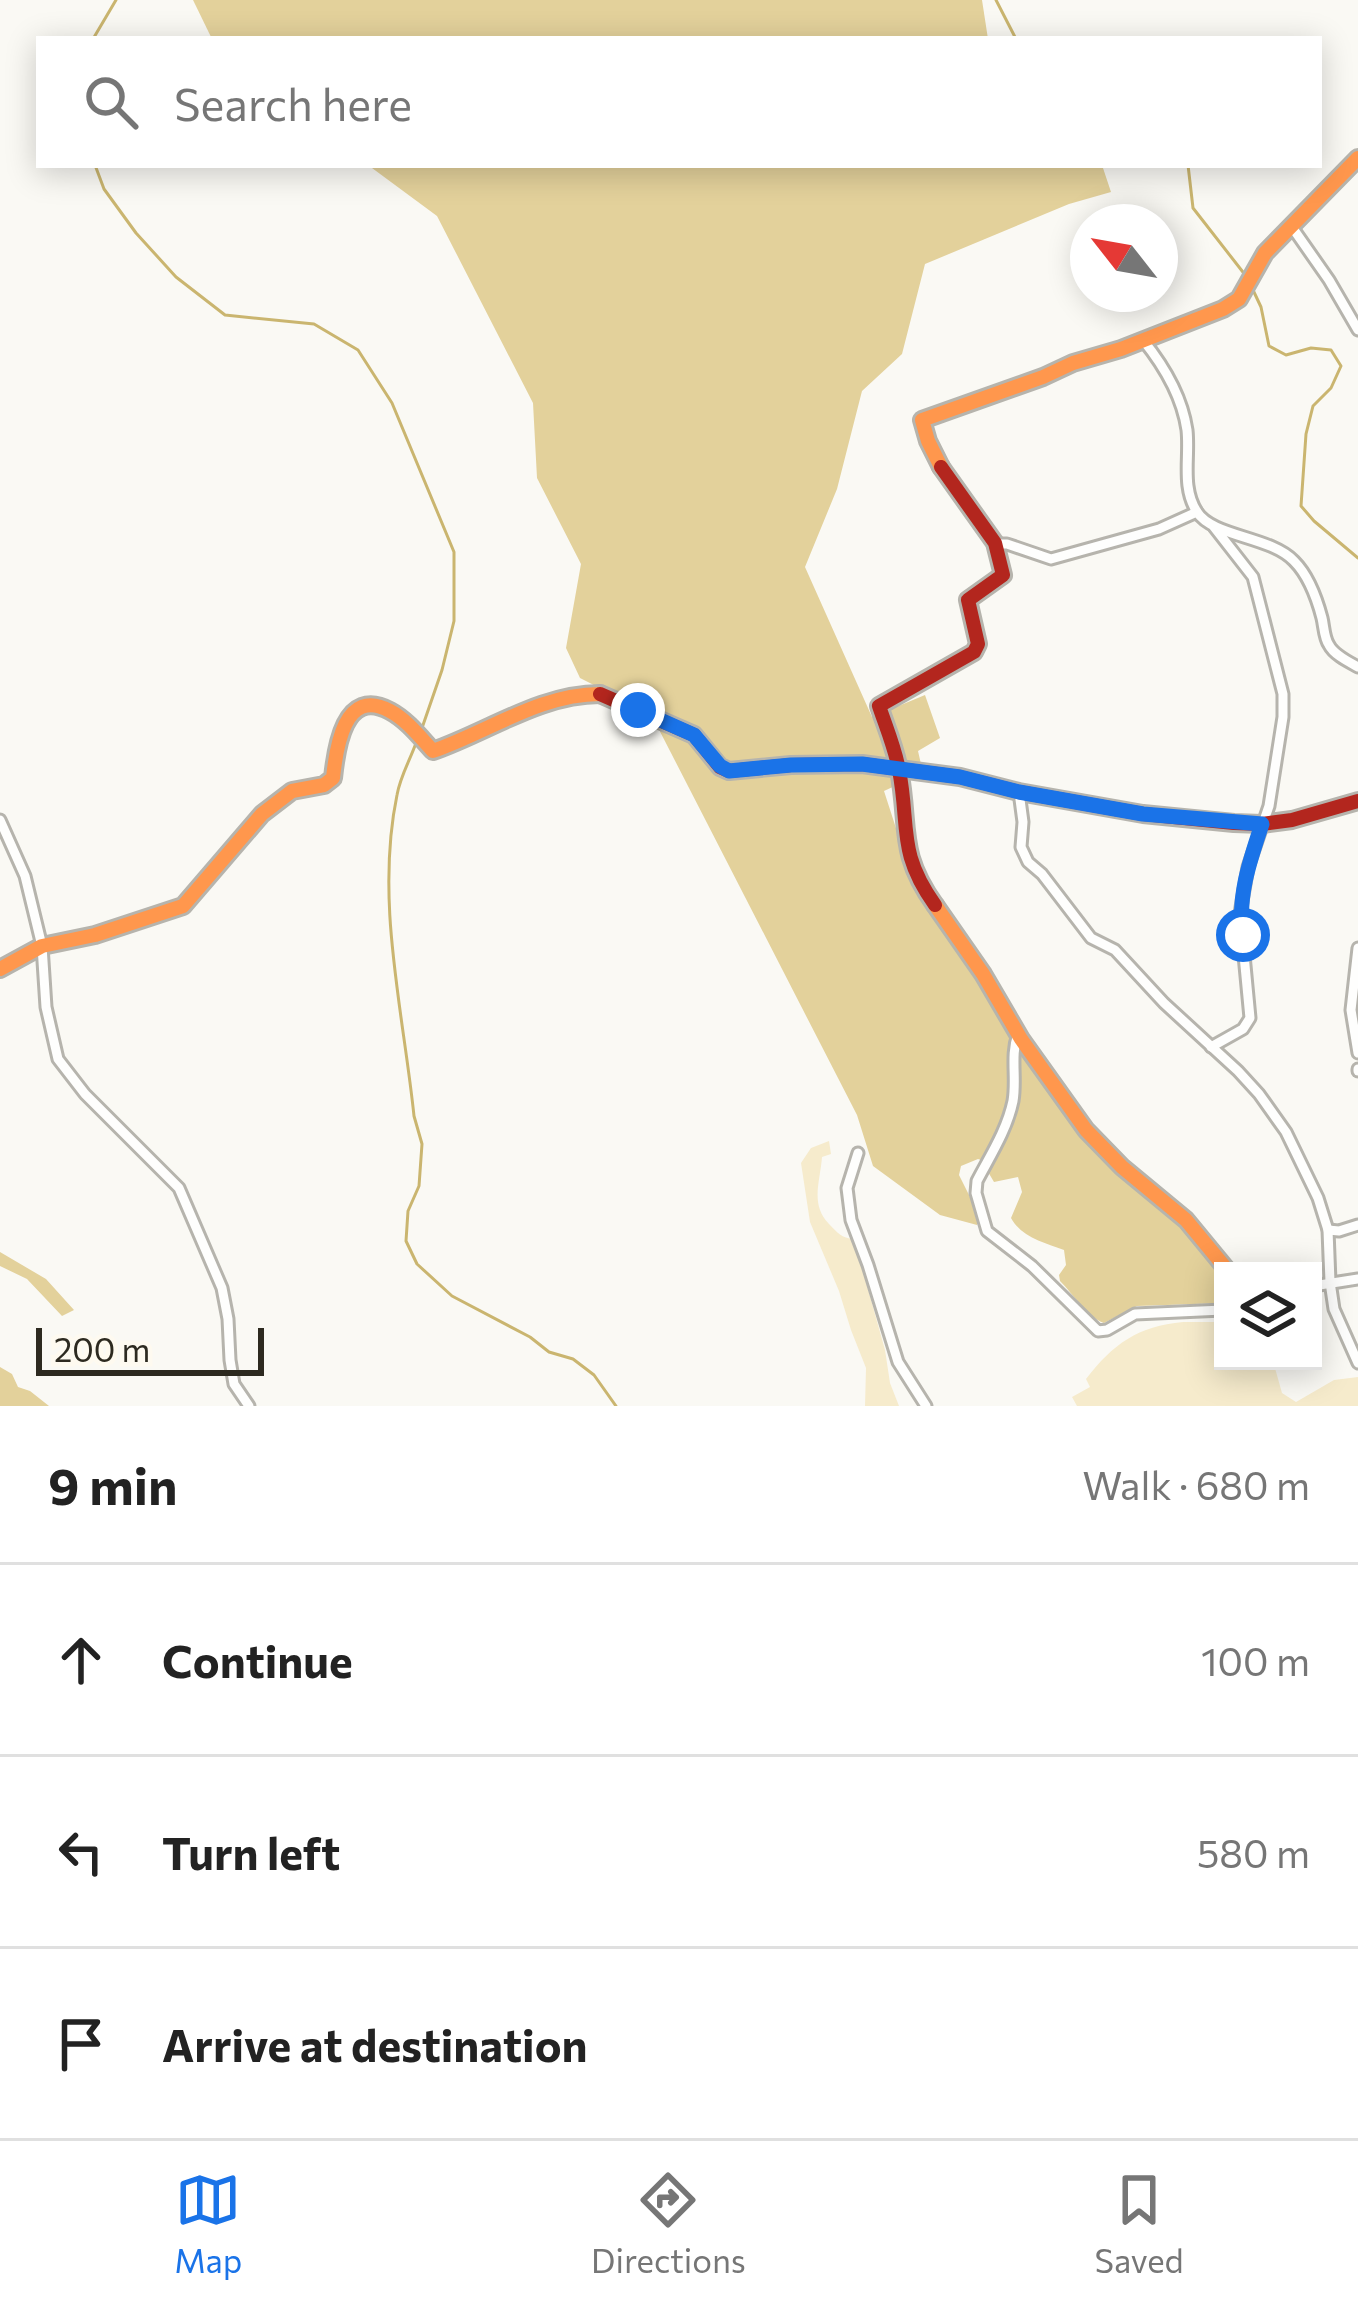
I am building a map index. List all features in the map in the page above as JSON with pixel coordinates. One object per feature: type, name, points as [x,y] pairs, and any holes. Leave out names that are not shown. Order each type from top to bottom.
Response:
[{"type":"street","points":[[1221,1262],[1186,1220],[1101,1147],[1018,1034],[983,974],[916,880],[899,768],[879,706],[974,652],[978,644],[968,600],[1003,575],[997,544],[942,468],[922,420],[1222,309],[1239,298],[1265,253],[1358,158]]},
{"type":"street","points":[[1292,227],[1358,330]]},
{"type":"street","points":[[1143,340],[1172,383],[1182,410],[1187,430],[1186,477],[1197,512],[1214,527],[1256,585],[1283,694],[1269,806],[1247,867],[1240,914],[1250,1018],[1243,1029],[1211,1046]]},
{"type":"street","points":[[997,544],[1051,559],[1160,529],[1197,512]]},
{"type":"street","points":[[1214,527],[1259,541],[1295,561],[1307,577],[1328,645],[1358,667]]},
{"type":"street","points":[[0,969],[42,946],[95,935],[184,906],[262,814],[292,791],[324,785],[332,778],[339,735],[351,715],[370,706],[384,707],[433,751],[588,692],[603,694],[694,735],[729,771],[862,764],[960,777],[1143,814],[1262,824],[1358,801]]},
{"type":"street","points":[[1019,792],[1021,847],[1028,862],[1091,938],[1115,950],[1259,1094],[1286,1132],[1328,1230],[1337,1318],[1358,1364]]},
{"type":"street","points":[[0,820],[25,876],[42,946],[46,1007],[58,1060],[93,1104],[179,1188],[222,1288],[234,1384],[249,1406]]},
{"type":"street","points":[[1358,949],[1352,1010],[1358,1053]]},
{"type":"street","points":[[1018,1034],[1012,1108],[977,1181],[987,1231],[1099,1330],[1135,1314],[1214,1310]]},
{"type":"street","points":[[858,1153],[848,1178],[847,1207],[898,1362],[926,1406]]},
{"type":"street","points":[[1328,1230],[1358,1225]]},
{"type":"street","points":[[1322,1284],[1358,1279]]},
{"type":"shaded area","points":[[193,0],[982,0],[988,36],[211,36]]},
{"type":"shaded area","points":[[372,168],[1103,168],[1111,192],[1069,204],[925,264],[902,354],[862,391],[837,489],[805,567],[872,717],[925,695],[940,738],[918,751],[923,773],[884,791],[914,884],[1071,1116],[1214,1262],[1214,1303],[1137,1306],[1104,1323],[1086,1311],[1060,1281],[1066,1265],[1064,1250],[1015,1225],[1011,1218],[1022,1192],[1018,1177],[994,1182],[978,1159],[961,1166],[959,1175],[980,1217],[977,1225],[940,1215],[873,1166],[857,1115],[651,714],[580,678],[566,648],[581,564],[537,478],[533,403],[437,216]]},
{"type":"shaded area","points":[[829,1141],[831,1154],[822,1157],[820,1209],[837,1232],[854,1239],[899,1406],[865,1406],[866,1368],[810,1222],[801,1163],[811,1148]]},
{"type":"shaded area","points":[[0,1252],[46,1279],[74,1310],[62,1316],[27,1279],[0,1266]]},
{"type":"shaded area","points":[[1214,1322],[1214,1370],[1276,1370],[1282,1393],[1296,1402],[1334,1380],[1358,1377],[1358,1406],[1077,1406],[1072,1397],[1090,1387],[1086,1379],[1106,1356],[1153,1328]]},
{"type":"shaded area","points":[[0,1367],[12,1374],[18,1387],[49,1406],[0,1406]]},
{"type":"waterway","points":[[95,36],[116,0]]},
{"type":"waterway","points":[[996,0],[1014,36]]},
{"type":"waterway","points":[[96,168],[104,189],[136,233],[176,277],[225,315],[314,324],[358,350],[392,403],[454,552],[454,621],[422,728]]},
{"type":"waterway","points":[[1188,168],[1193,208],[1246,276]]},
{"type":"waterway","points":[[1253,290],[1269,346],[1286,355],[1311,348],[1331,350],[1341,366],[1331,388],[1313,406],[1306,434],[1301,506],[1358,558]]},
{"type":"waterway","points":[[416,743],[397,795],[389,875],[398,996],[422,1144],[419,1186],[408,1211],[406,1241],[417,1264],[452,1296],[549,1352],[573,1359],[594,1375],[616,1406]]},
{"type":"traffic: slow","points":[[941,467],[922,420],[1223,309],[1239,299],[1265,253],[1358,158]]},
{"type":"traffic: slow","points":[[0,969],[42,946],[95,935],[183,906],[262,814],[292,791],[324,785],[333,778],[345,724],[362,707],[390,711],[433,751],[535,707],[600,694]]},
{"type":"traffic: slow","points":[[935,905],[1086,1130],[1186,1220],[1221,1262]]},
{"type":"traffic: jam","points":[[935,905],[910,854],[899,770],[879,706],[974,652],[978,644],[968,600],[1003,575],[995,543],[941,467]]},
{"type":"traffic: jam","points":[[600,694],[694,735],[720,767],[729,771],[862,764],[960,777],[1143,814],[1234,823],[1292,820],[1358,801]]},
{"type":"route","points":[[638,710],[694,735],[729,771],[862,764],[960,777],[1143,814],[1262,824],[1247,867],[1240,914],[1243,935]]}]
